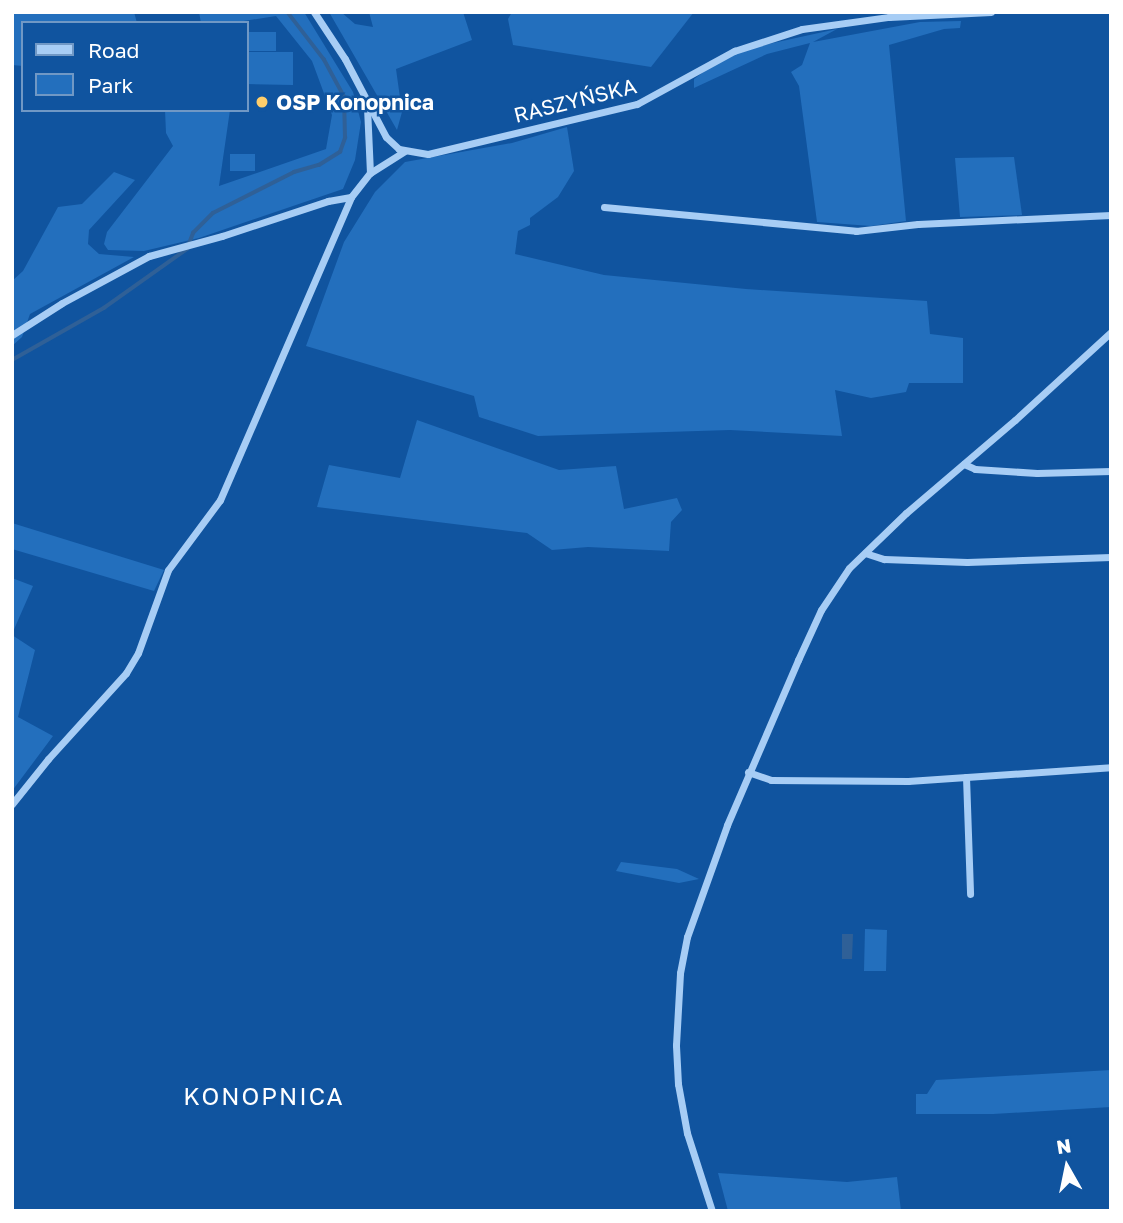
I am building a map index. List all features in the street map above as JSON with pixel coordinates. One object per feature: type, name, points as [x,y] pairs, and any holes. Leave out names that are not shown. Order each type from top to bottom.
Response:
[{"type":"street","points":[[12,804],[48,759],[122,678],[138,653],[168,570],[219,500],[351,197],[370,173],[404,151],[386,137],[345,59],[314,12]]},
{"type":"street","name":"RASZYŃSKA","points":[[404,151],[436,153],[564,119],[637,104],[733,51],[813,27],[888,15],[991,12]]},
{"type":"street","points":[[367,105],[370,173]]},
{"type":"street","points":[[12,335],[149,256],[328,201],[351,197]]},
{"type":"street","points":[[604,207],[856,230],[918,224],[1111,215]]},
{"type":"street","points":[[712,1211],[687,1133],[678,1084],[676,1045],[680,973],[703,891],[748,772],[821,610],[849,568],[906,513],[1111,332]]},
{"type":"street","points":[[964,464],[975,469],[1037,473],[1111,471]]},
{"type":"street","points":[[865,553],[884,559],[967,562],[1111,557]]},
{"type":"street","points":[[748,772],[771,780],[908,781],[1111,766]]},
{"type":"street","points":[[966,777],[970,894]]},
{"type":"green space","points":[[12,12],[134,12],[136,21],[21,21],[21,66],[12,65]]},
{"type":"green space","points":[[199,12],[304,12],[353,92],[361,122],[355,160],[343,189],[199,238],[144,251],[108,250],[104,244],[107,232],[173,146],[166,133],[165,112],[230,112],[219,186],[326,149],[332,115],[312,61],[276,16],[244,21],[201,21]]},
{"type":"green space","points":[[329,12],[341,12],[355,24],[373,27],[369,12],[463,12],[472,40],[396,69],[402,112],[397,130]]},
{"type":"green space","points":[[512,12],[694,12],[651,67],[513,45],[508,19]]},
{"type":"green space","points":[[961,21],[960,28],[944,29],[889,45],[906,221],[871,226],[817,222],[799,86],[791,72],[802,65],[810,43],[767,54],[694,88],[694,79],[709,68],[742,51],[773,43],[837,29],[813,42],[920,22]]},
{"type":"green space","points":[[248,32],[276,32],[276,51],[248,51]]},
{"type":"green space","points":[[248,52],[293,52],[293,85],[248,84]]},
{"type":"green space","points":[[567,127],[574,171],[558,197],[530,218],[530,225],[518,231],[515,254],[604,275],[746,289],[927,301],[930,334],[963,338],[963,383],[909,383],[906,392],[871,398],[835,390],[842,436],[730,430],[538,436],[479,417],[474,396],[306,346],[344,242],[375,192],[405,162],[512,143]]},
{"type":"green space","points":[[230,154],[255,154],[255,171],[230,171]]},
{"type":"green space","points":[[1014,157],[1022,215],[960,217],[955,158]]},
{"type":"green space","points":[[114,172],[135,180],[89,230],[88,244],[99,254],[134,257],[30,314],[22,337],[12,346],[12,281],[23,271],[58,207],[82,204]]},
{"type":"green space","points":[[417,420],[559,470],[616,466],[624,509],[677,498],[682,510],[671,522],[669,551],[588,547],[552,550],[527,533],[317,507],[329,465],[400,478]]},
{"type":"green space","points":[[12,523],[164,570],[154,591],[12,549]]},
{"type":"green space","points":[[12,578],[33,586],[12,634]]},
{"type":"green space","points":[[12,635],[35,650],[18,717],[53,736],[12,791]]},
{"type":"green space","points":[[621,862],[677,869],[699,879],[679,883],[616,871]]},
{"type":"green space","points":[[865,929],[887,930],[886,971],[864,971]]},
{"type":"green space","points":[[1111,1070],[1111,1107],[993,1114],[916,1114],[916,1094],[927,1094],[936,1080]]},
{"type":"green space","points":[[718,1173],[847,1182],[897,1177],[901,1211],[728,1211]]},
{"type":"shaded area","points":[[842,934],[853,934],[852,959],[842,959]]},
{"type":"waterway","points":[[12,360],[104,308],[187,249],[193,233],[213,213],[294,172],[319,165],[340,152],[345,138],[344,97],[324,60],[287,12]]},
{"type":"place","name":"OSP Konopnica","points":[[262,102]]},
{"type":"district","name":"KONOPNICA","points":[[264,1096]]}]
